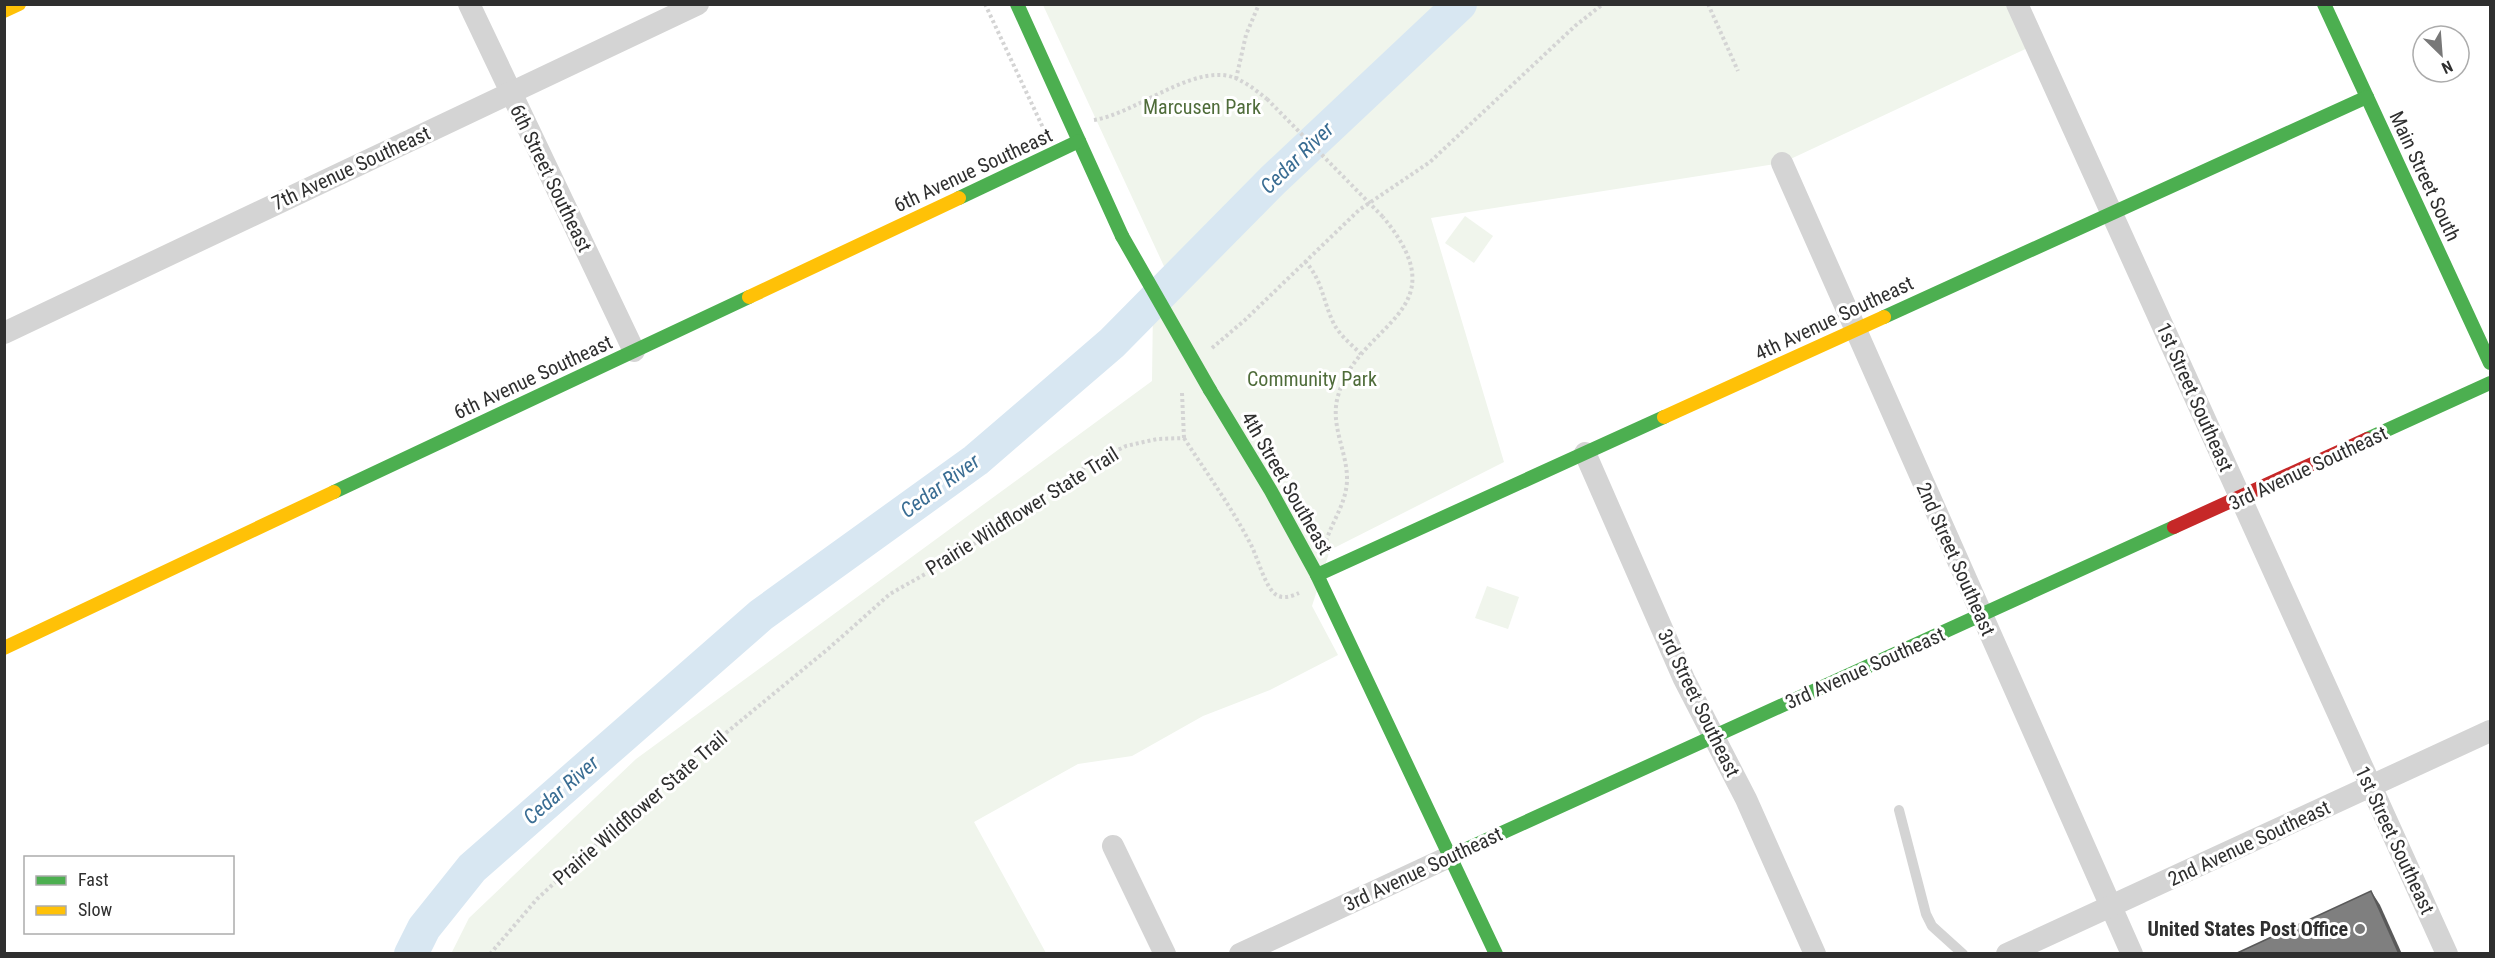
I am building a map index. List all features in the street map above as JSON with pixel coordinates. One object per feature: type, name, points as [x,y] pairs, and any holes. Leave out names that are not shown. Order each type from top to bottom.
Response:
[{"type":"street","points":[[4,11],[19,4]]},
{"type":"street","name":"6th Street Southeast","points":[[469,4],[634,351]]},
{"type":"street","name":"7th Avenue Southeast","points":[[4,333],[698,4]]},
{"type":"street","name":"4th Street Southeast","points":[[1017,4],[1122,236],[1173,328],[1271,491],[1317,575],[1496,954]]},
{"type":"street","name":"1st Street Southeast","points":[[2018,4],[2447,954]]},
{"type":"street","name":"Main Street South","points":[[2324,4],[2490,363]]},
{"type":"street","name":"4th Avenue Southeast","points":[[1317,575],[2367,97]]},
{"type":"street","name":"6th Avenue Southeast","points":[[4,648],[1079,141]]},
{"type":"street","name":"2nd Street Southeast","points":[[1782,163],[2132,954]]},
{"type":"street","name":"3rd Avenue Southeast","points":[[1240,954],[1714,736],[2241,499],[2490,383]]},
{"type":"street","name":"3rd Street Southeast","points":[[1585,453],[1684,679],[1746,799],[1815,954]]},
{"type":"street","name":"2nd Avenue Southeast","points":[[2007,954],[2490,731]]},
{"type":"street","points":[[1113,846],[1165,954]]},
{"type":"lane","points":[[1899,810],[1926,914],[1932,926],[1963,954]]},
{"type":"path","points":[[985,4],[1044,129],[1100,119],[1203,77],[1223,75],[1236,79],[1252,87],[1267,99],[1383,217],[1404,245],[1410,263],[1412,282],[1410,298],[1398,317],[1361,354],[1346,376],[1337,400],[1336,423],[1347,479],[1344,501],[1330,528],[1317,575],[1301,592],[1288,597],[1280,597],[1272,591],[1256,553],[1184,438],[1182,392],[1185,384]]},
{"type":"path","points":[[1236,79],[1246,35],[1259,4]]},
{"type":"path","points":[[1210,350],[1245,320],[1359,210],[1430,162],[1575,26],[1603,4]]},
{"type":"path","points":[[1708,4],[1738,71]]},
{"type":"path","points":[[1305,261],[1322,286],[1333,321],[1341,336],[1361,354]]},
{"type":"path","name":"Prairie Wildflower State Trail","points":[[490,954],[537,899],[648,797],[828,649],[890,594],[955,557],[1093,462],[1126,446],[1157,439],[1184,438]]},
{"type":"green space","name":"Community Park","points":[[1043,5],[2017,5],[2036,44],[1782,163],[1431,218],[1504,462],[1330,550],[1312,606],[1338,655],[1270,690],[1203,716],[1132,756],[1078,764],[974,822],[1046,953],[451,954],[469,918],[636,759],[1152,381],[1153,306],[1175,290]]},
{"type":"green space","points":[[1465,216],[1493,236],[1474,263],[1445,243]]},
{"type":"green space","points":[[1487,586],[1519,597],[1508,629],[1475,618]]},
{"type":"building","points":[[2371,891],[2399,954],[2235,954]]},
{"type":"waterway","name":"Cedar River","points":[[411,954],[424,928],[472,868],[761,615],[976,460],[1112,343],[1273,180],[1460,4]]},
{"type":"traffic: fast","points":[[1017,4],[1122,236]]},
{"type":"traffic: fast","points":[[2324,4],[2490,363]]},
{"type":"traffic: fast","points":[[1884,317],[2367,97]]},
{"type":"traffic: fast","points":[[959,198],[1079,141]]},
{"type":"traffic: fast","points":[[1122,236],[1210,390]]},
{"type":"traffic: fast","points":[[334,492],[749,297]]},
{"type":"traffic: fast","points":[[2367,439],[2490,383]]},
{"type":"traffic: fast","points":[[1210,390],[1271,491],[1317,575],[1496,954]]},
{"type":"traffic: fast","points":[[1317,575],[1664,417]]},
{"type":"traffic: fast","points":[[1451,856],[2174,527]]},
{"type":"traffic: slow","points":[[4,11],[19,4]]},
{"type":"traffic: slow","points":[[749,297],[959,198]]},
{"type":"traffic: slow","points":[[1664,417],[1884,317]]},
{"type":"traffic: slow","points":[[4,648],[334,492]]},
{"type":"traffic: jam","points":[[2174,527],[2367,439]]},
{"type":"place","name":"United States Post Office","points":[[2360,929]]},
{"type":"park label","name":"Marcusen Park","points":[[1202,107]]}]
